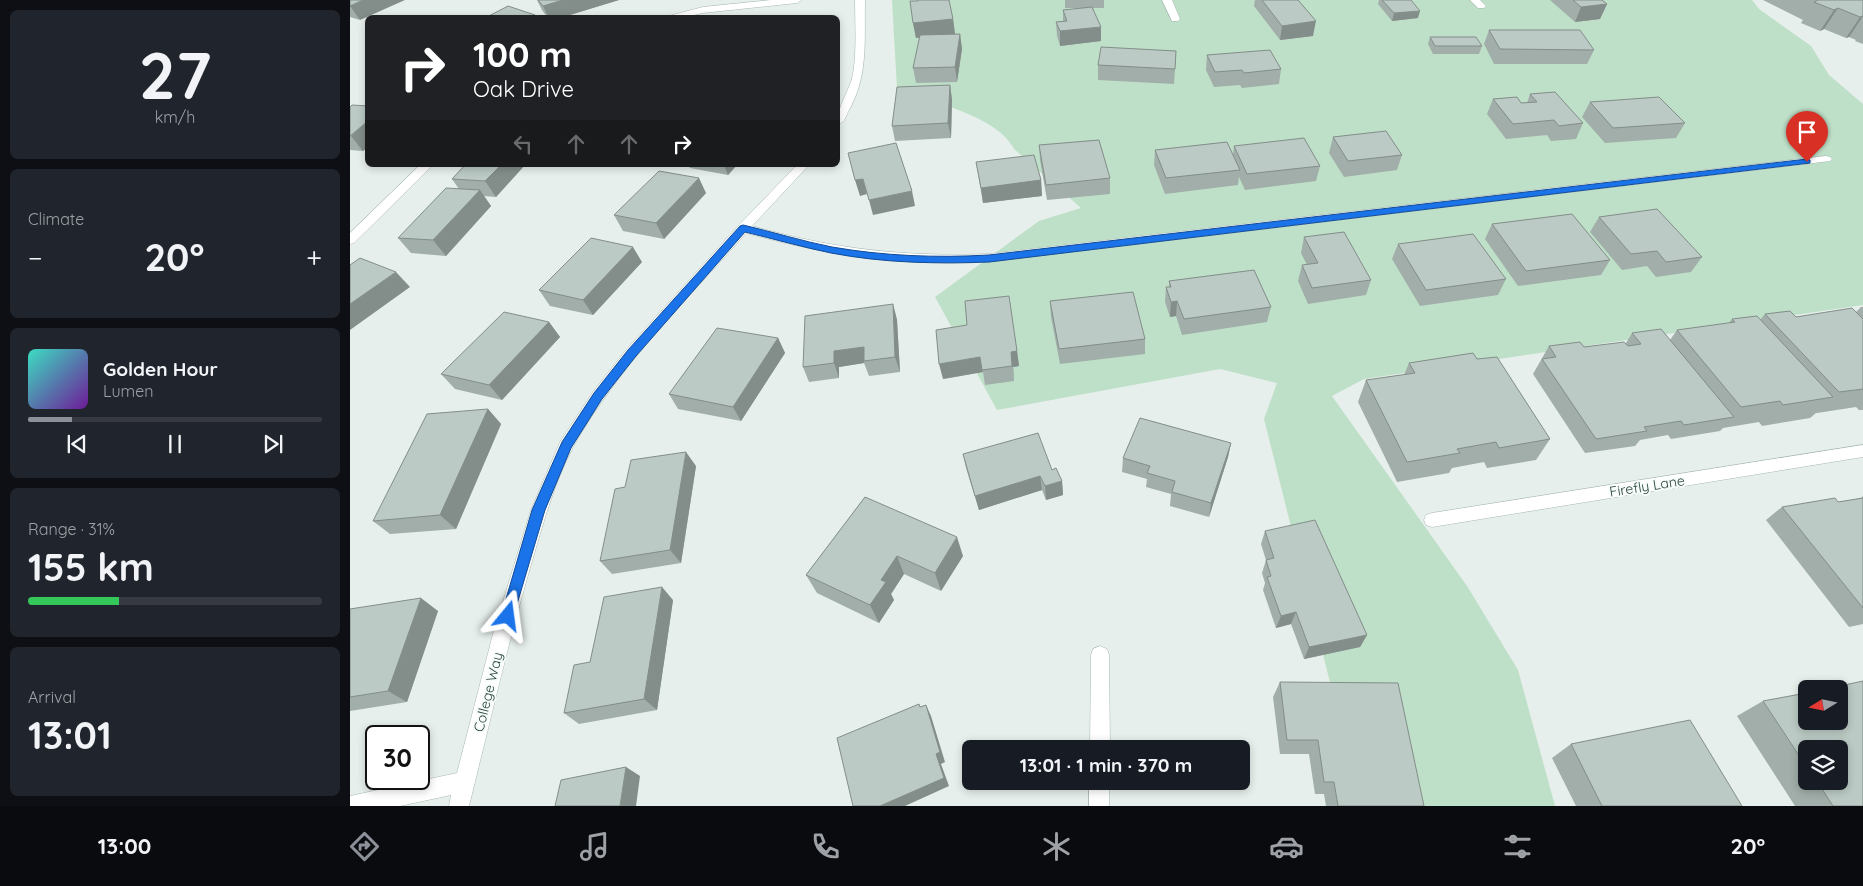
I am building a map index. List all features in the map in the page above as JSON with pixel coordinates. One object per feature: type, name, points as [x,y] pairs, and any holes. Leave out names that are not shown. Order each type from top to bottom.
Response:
[{"type":"street","points":[[679,15],[703,10],[797,0]]},
{"type":"street","points":[[840,117],[856,83],[859,65],[860,0]]},
{"type":"street","points":[[1167,0],[1176,19]]},
{"type":"street","points":[[743,228],[832,250],[903,258],[947,260],[989,258],[1826,159]]},
{"type":"street","points":[[350,240],[426,167]]},
{"type":"street","name":"College Way","points":[[459,806],[502,634],[539,510],[566,446],[598,396],[632,353],[743,228],[801,167]]},
{"type":"street","name":"Firefly Lane","points":[[1432,520],[1863,451]]},
{"type":"street","points":[[1100,654],[1100,740]]},
{"type":"street","points":[[350,806],[465,782]]},
{"type":"street","points":[[1099,790],[1099,806]]},
{"type":"green space","points":[[892,0],[1752,0],[1759,9],[1811,46],[1829,75],[1863,104],[1863,305],[1364,379],[1332,396],[1467,586],[1518,670],[1555,806],[1361,806],[1264,419],[1277,383],[1220,369],[997,410],[935,297],[1039,221],[1081,208],[1014,149],[1006,138],[994,128],[962,111],[897,89]]},
{"type":"building","points":[[350,0],[363,0],[350,6]]},
{"type":"building","points":[[538,0],[563,0],[543,6]]},
{"type":"building","points":[[949,0],[953,19],[913,23],[910,1]]},
{"type":"building","points":[[1262,0],[1298,0],[1316,21],[1282,26]]},
{"type":"building","points":[[1382,0],[1411,0],[1420,11],[1394,13]]},
{"type":"building","points":[[1573,0],[1602,0],[1607,4],[1581,7]]},
{"type":"building","points":[[1818,0],[1863,0],[1863,16],[1860,17],[1838,8],[1834,10],[1814,2]]},
{"type":"building","points":[[508,6],[535,15],[491,15]]},
{"type":"building","points":[[1092,7],[1101,27],[1060,31],[1056,22],[1067,21],[1063,10]]},
{"type":"building","points":[[1489,30],[1580,30],[1594,50],[1500,49]]},
{"type":"building","points":[[960,34],[955,67],[913,68],[920,35]]},
{"type":"building","points":[[1430,37],[1476,37],[1482,46],[1435,46]]},
{"type":"building","points":[[1101,47],[1176,51],[1175,69],[1098,65]]},
{"type":"building","points":[[1270,50],[1281,69],[1244,73],[1242,70],[1215,72],[1207,55]]},
{"type":"building","points":[[950,85],[948,123],[892,126],[897,87]]},
{"type":"building","points":[[1555,92],[1583,123],[1559,126],[1554,120],[1513,124],[1493,99],[1517,97],[1521,103],[1537,102],[1530,94]]},
{"type":"building","points":[[1659,97],[1685,123],[1613,128],[1590,102]]},
{"type":"building","points":[[352,105],[365,106],[365,124],[350,136],[350,107]]},
{"type":"building","points":[[1386,131],[1402,155],[1348,161],[1333,137]]},
{"type":"building","points":[[1304,138],[1320,166],[1247,174],[1234,146]]},
{"type":"building","points":[[1099,140],[1110,178],[1046,185],[1039,145]]},
{"type":"building","points":[[1227,142],[1240,170],[1166,178],[1155,150]]},
{"type":"building","points":[[896,143],[912,191],[869,200],[863,179],[855,180],[848,153]]},
{"type":"building","points":[[1034,155],[1041,180],[981,188],[976,162]]},
{"type":"building","points":[[463,167],[499,167],[485,181],[452,179]]},
{"type":"building","points":[[659,171],[699,178],[656,223],[614,215]]},
{"type":"building","points":[[446,188],[480,190],[433,240],[398,238]]},
{"type":"building","points":[[1657,209],[1702,257],[1666,262],[1657,251],[1631,254],[1599,217]]},
{"type":"building","points":[[1572,214],[1610,260],[1526,271],[1492,224]]},
{"type":"building","points":[[1344,232],[1371,280],[1312,288],[1302,265],[1318,263],[1304,237]]},
{"type":"building","points":[[1473,234],[1506,279],[1426,290],[1398,244]]},
{"type":"building","points":[[591,238],[633,247],[583,300],[539,290]]},
{"type":"building","points":[[360,258],[396,272],[350,304],[350,265]]},
{"type":"building","points":[[1254,270],[1271,307],[1184,319],[1177,301],[1171,302],[1166,287],[1171,287],[1169,281]]},
{"type":"building","points":[[1133,292],[1145,339],[1059,349],[1050,301]]},
{"type":"building","points":[[1009,296],[1017,351],[1011,352],[1012,366],[982,370],[980,357],[939,364],[936,330],[967,325],[965,301]]},
{"type":"building","points":[[893,304],[895,357],[864,361],[864,347],[834,351],[834,363],[803,367],[805,316]]},
{"type":"building","points":[[1852,308],[1863,319],[1863,389],[1839,392],[1765,314],[1790,311],[1796,317]]},
{"type":"building","points":[[504,312],[549,322],[489,385],[441,374]]},
{"type":"building","points":[[1757,316],[1833,397],[1783,405],[1780,401],[1741,407],[1677,330],[1735,322],[1732,319]]},
{"type":"building","points":[[717,328],[778,338],[733,407],[669,394]]},
{"type":"building","points":[[1661,329],[1734,417],[1684,425],[1681,421],[1644,427],[1647,431],[1596,439],[1542,359],[1556,357],[1549,346],[1580,342],[1584,347],[1624,342],[1628,346],[1641,344],[1632,333]]},
{"type":"building","points":[[1473,353],[1477,359],[1497,357],[1550,439],[1499,448],[1496,442],[1457,449],[1460,453],[1407,462],[1366,380],[1415,373],[1409,363]]},
{"type":"building","points":[[488,409],[440,515],[373,521],[427,414]]},
{"type":"building","points":[[1140,418],[1231,443],[1211,503],[1172,492],[1175,481],[1147,473],[1150,466],[1123,458]]},
{"type":"building","points":[[1038,433],[1052,470],[1056,468],[1062,481],[1045,486],[1040,476],[975,496],[963,454]]},
{"type":"building","points":[[686,452],[670,550],[600,561],[615,489],[625,487],[631,460]]},
{"type":"building","points":[[865,497],[957,537],[935,573],[897,556],[881,580],[886,582],[870,605],[806,575]]},
{"type":"building","points":[[1835,498],[1838,502],[1863,498],[1863,608],[1782,507]]},
{"type":"building","points":[[1315,520],[1367,635],[1309,647],[1296,612],[1281,616],[1267,577],[1271,576],[1266,560],[1274,558],[1265,531]]},
{"type":"building","points":[[662,587],[644,699],[564,713],[574,665],[590,662],[604,597]]},
{"type":"building","points":[[421,598],[388,691],[350,697],[350,609]]},
{"type":"building","points":[[1863,681],[1863,806],[1833,806],[1823,790],[1848,790],[1848,740],[1798,740],[1798,754],[1763,701],[1798,694],[1798,730],[1848,730],[1848,684]]},
{"type":"building","points":[[1280,682],[1398,683],[1424,806],[1338,806],[1334,782],[1324,782],[1318,740],[1287,740]]},
{"type":"building","points":[[919,704],[920,707],[926,705],[940,752],[936,754],[944,778],[880,806],[853,806],[837,738]]},
{"type":"building","points":[[1690,720],[1742,806],[1602,806],[1571,744]]},
{"type":"building","points":[[626,767],[620,806],[555,806],[561,780]]},
{"type":"route","points":[[508,616],[539,510],[566,446],[598,396],[632,353],[743,228],[832,250],[903,258],[947,260],[989,258],[1807,162]]}]
